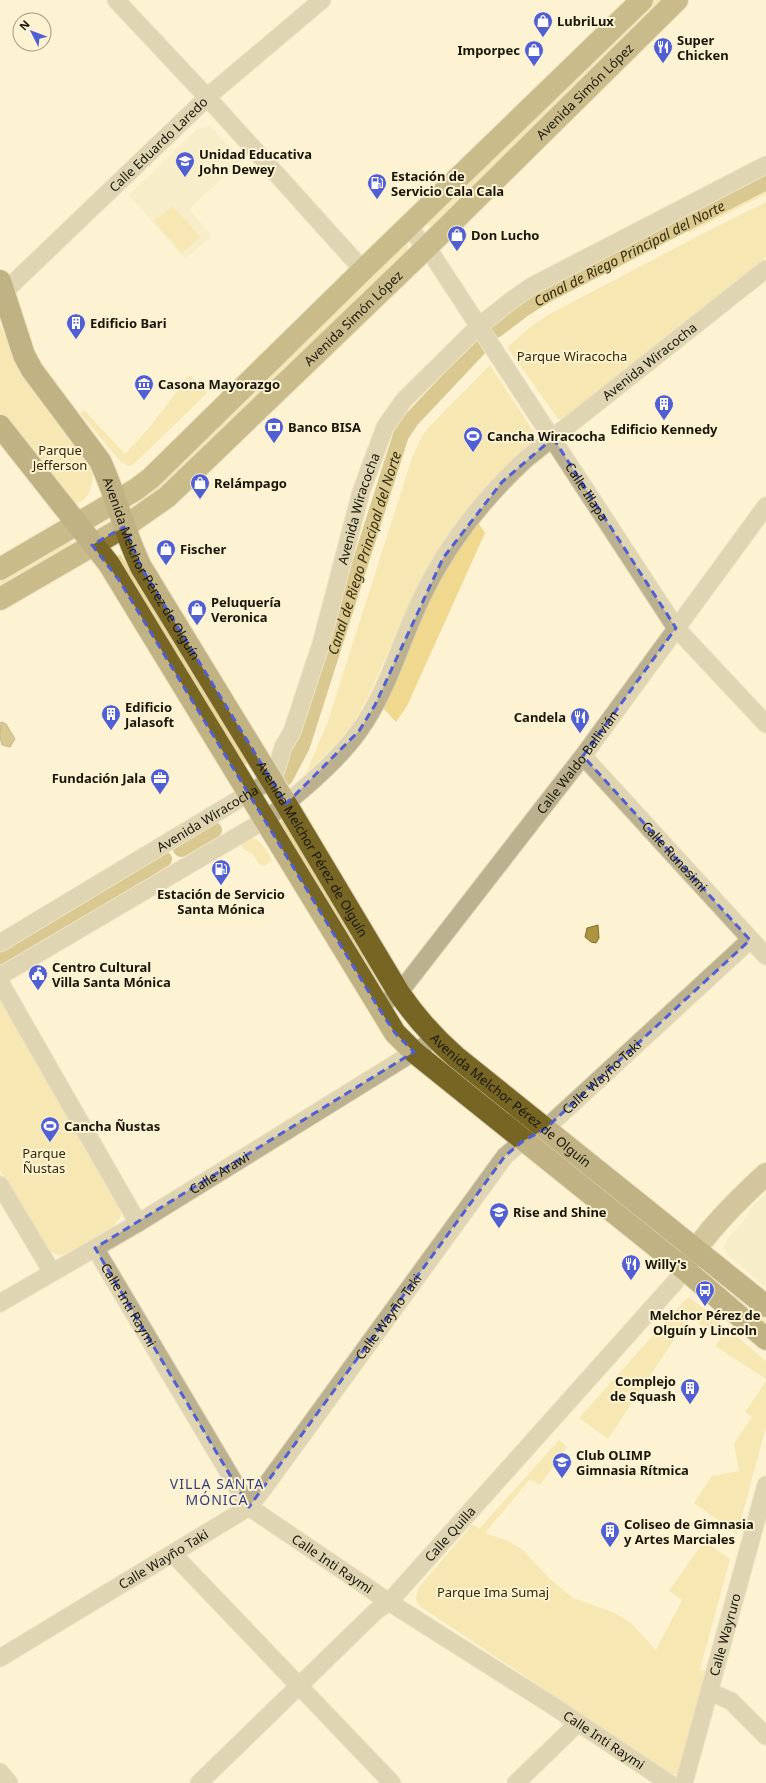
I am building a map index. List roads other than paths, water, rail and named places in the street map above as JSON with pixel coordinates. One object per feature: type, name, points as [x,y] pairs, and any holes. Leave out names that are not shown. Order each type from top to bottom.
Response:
[{"type":"highway","name":"Avenida Melchor Pérez de Olguín","points":[[1,289],[24,355],[32,370],[100,461],[116,501],[124,527],[141,567],[286,804],[399,993],[416,1017],[435,1039],[545,1130],[766,1306]]},
{"type":"highway","name":"Avenida Melchor Pérez de Olguín","points":[[0,426],[112,569],[395,1033],[414,1052],[683,1268],[766,1339]]},
{"type":"main road","name":"Avenida Simón López","points":[[0,569],[116,501],[151,478],[642,0]]},
{"type":"main road","name":"Avenida Simón López","points":[[0,600],[124,527],[167,497],[427,247],[677,0]]},
{"type":"street","points":[[116,0],[207,97],[363,270]]},
{"type":"street","name":"Calle Eduardo Laredo","points":[[1,289],[207,97],[322,0]]},
{"type":"street","name":"Avenida Wiracocha","points":[[0,943],[271,780],[278,768],[283,747],[292,732],[321,644],[361,492],[384,427],[404,400],[479,326],[532,286],[766,164]]},
{"type":"street","name":"Calle Illapa","points":[[408,228],[427,247],[676,628],[766,724]]},
{"type":"street","name":"Avenida Wiracocha","points":[[0,976],[265,820],[286,804],[344,748],[359,731],[375,705],[421,599],[443,558],[467,524],[502,482],[526,459],[766,269]]},
{"type":"street","name":"Calle Waldo Ballivián","points":[[378,1007],[399,993],[583,756],[766,506]]},
{"type":"street","name":"Calle Runasimi","points":[[583,756],[766,956]]},
{"type":"street","name":"Calle Wayño Taki","points":[[0,1658],[249,1507],[271,1479],[505,1156],[523,1141],[545,1130],[750,940]]},
{"type":"street","points":[[0,982],[138,1223]]},
{"type":"street","name":"Calle Arawi","points":[[0,1302],[138,1223],[435,1039]]},
{"type":"street","points":[[683,1268],[695,1248],[739,1199],[766,1174]]},
{"type":"street","points":[[0,1185],[52,1272]]},
{"type":"street","name":"Calle Inti Raymi","points":[[95,1248],[249,1507],[389,1602],[669,1783]]},
{"type":"street","name":"Calle Quilla","points":[[199,1783],[376,1612],[389,1602],[676,1281],[683,1268]]},
{"type":"street","name":"Calle Wayruro","points":[[684,1783],[766,1485]]},
{"type":"street","points":[[173,1554],[392,1783]]},
{"type":"street","points":[[710,1692],[731,1701],[766,1736]]},
{"type":"street","points":[[516,1783],[578,1723]]},
{"type":"street","points":[[0,1772],[9,1783]]},
{"type":"waterway","name":"Canal de Riego Principal del Norte","points":[[496,330],[525,308],[548,294],[766,182]]},
{"type":"waterway","name":"Canal de Riego Principal del Norte","points":[[285,778],[302,746],[401,435],[412,419],[478,349]]},
{"type":"waterway","name":"Canal de Riego Principal del Norte","points":[[181,849],[214,830]]},
{"type":"waterway","name":"Canal de Riego Principal del Norte","points":[[0,960],[164,859]]},
{"type":"place","name":"LubriLux","points":[[543,38]]},
{"type":"place","name":"Super Chicken","points":[[663,64]]},
{"type":"place","name":"Imporpec","points":[[534,67]]},
{"type":"place","name":"Unidad Educativa John Dewey","points":[[185,178]]},
{"type":"place","name":"Estación de Servicio Cala Cala","points":[[377,200]]},
{"type":"place","name":"Don Lucho","points":[[457,252]]},
{"type":"place","name":"Edificio Bari","points":[[76,340]]},
{"type":"place","name":"Casona Mayorazgo","points":[[144,401]]},
{"type":"place","name":"Edificio Kennedy","points":[[664,421]]},
{"type":"place","name":"Banco BISA","points":[[274,444]]},
{"type":"place","name":"Cancha Wiracocha","points":[[473,453]]},
{"type":"place","name":"Relámpago","points":[[200,500]]},
{"type":"place","name":"Fischer","points":[[166,566]]},
{"type":"place","name":"Peluquería Veronica","points":[[197,626]]},
{"type":"place","name":"Edificio Jalasoft","points":[[111,731]]},
{"type":"place","name":"Candela","points":[[580,734]]},
{"type":"place","name":"Fundación Jala","points":[[160,795]]},
{"type":"place","name":"Estación de Servicio Santa Mónica","points":[[221,886]]},
{"type":"place","name":"Centro Cultural Villa Santa Mónica","points":[[38,991]]},
{"type":"place","name":"Cancha Ñustas","points":[[50,1143]]},
{"type":"place","name":"Rise and Shine","points":[[499,1229]]},
{"type":"place","name":"Willy's","points":[[631,1281]]},
{"type":"place","name":"Melchor Pérez de Olguín y Lincoln","points":[[705,1307]]},
{"type":"place","name":"Complejo de Squash","points":[[690,1405]]},
{"type":"place","name":"Club OLIMP Gimnasia Rítmica","points":[[562,1479]]},
{"type":"place","name":"Coliseo de Gimnasia y Artes Marciales","points":[[610,1548]]},
{"type":"district","name":"VILLA SANTA MÓNICA","points":[[217,1492]]},
{"type":"park label","name":"Parque Wiracocha","points":[[572,356]]},
{"type":"park label","name":"Parque Jefferson","points":[[60,458]]},
{"type":"park label","name":"Parque Ñustas","points":[[44,1160]]},
{"type":"park label","name":"Parque Ima Sumaj","points":[[493,1592]]}]
